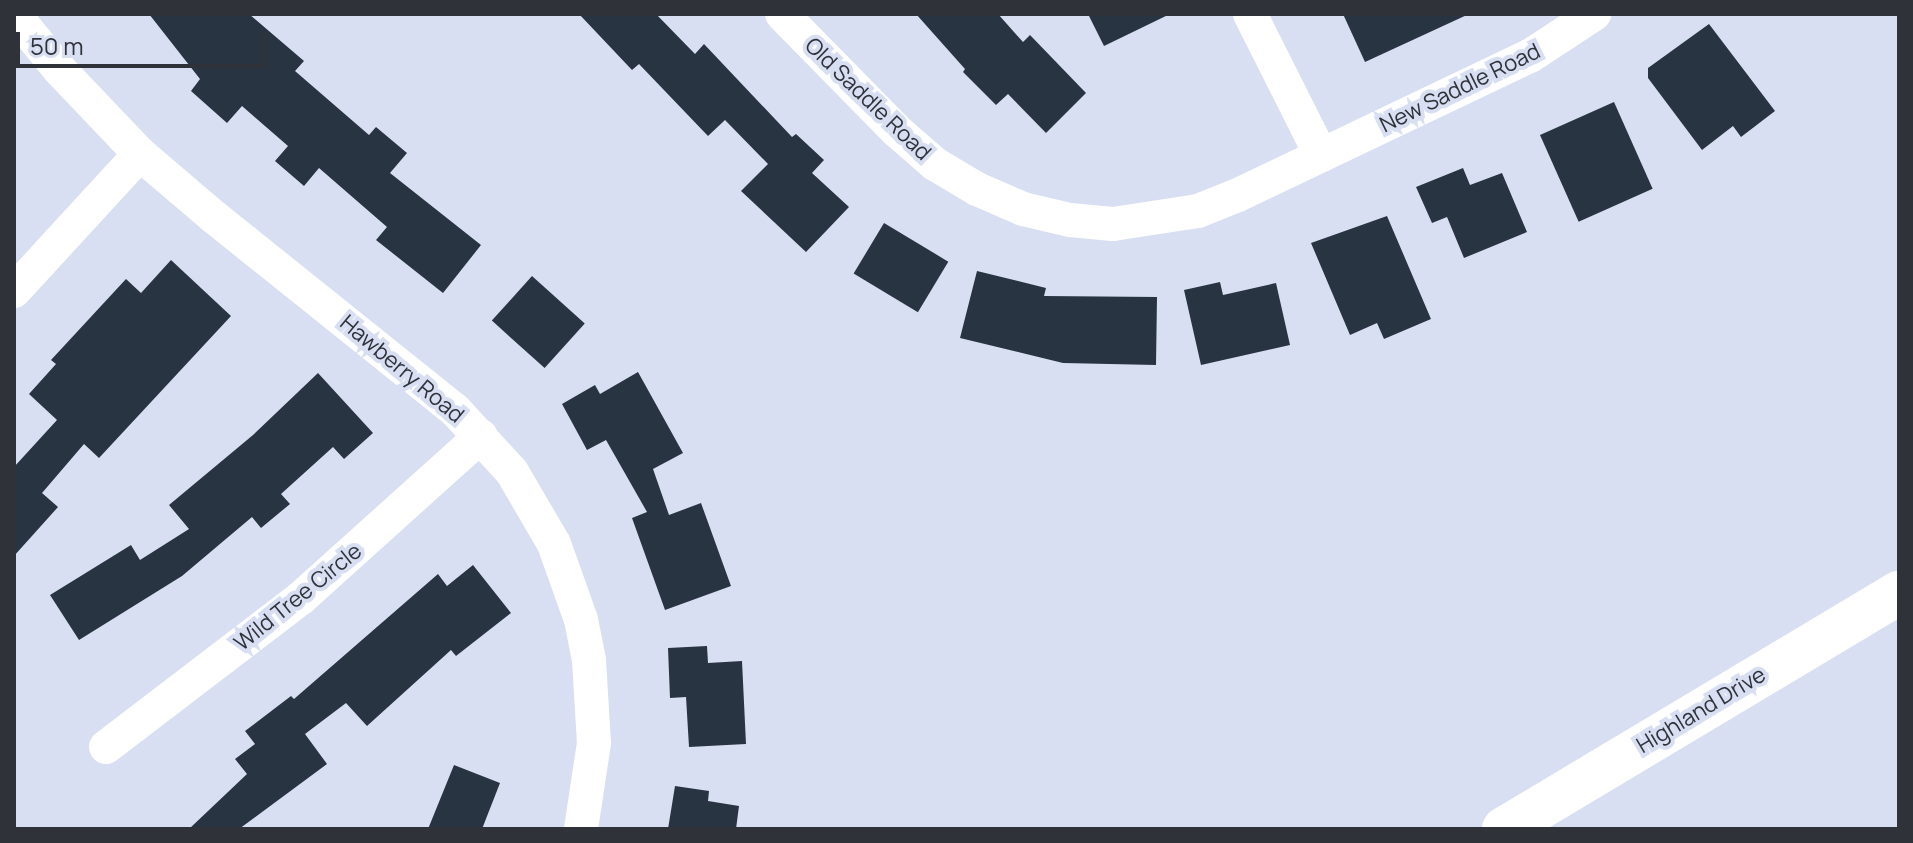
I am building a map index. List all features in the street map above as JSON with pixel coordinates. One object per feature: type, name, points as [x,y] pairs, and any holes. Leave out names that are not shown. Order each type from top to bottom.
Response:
[{"type":"main road","name":"Highland Drive","points":[[1504,829],[1899,593]]},
{"type":"street","name":"Hawberry Road","points":[[14,14],[59,69],[140,154],[204,210],[455,410],[512,472],[542,520],[564,569],[581,620],[589,660],[594,743],[591,783],[581,829]]},
{"type":"street","name":"Old Saddle Road","points":[[782,14],[897,131],[935,164],[977,189],[1023,209],[1070,220],[1113,224],[1156,220],[1198,211],[1321,155]]},
{"type":"street","points":[[1250,14],[1321,155]]},
{"type":"street","name":"New Saddle Road","points":[[1321,155],[1530,56],[1594,14]]},
{"type":"street","points":[[14,291],[140,154]]},
{"type":"street","name":"Wild Tree Circle","points":[[106,747],[301,598],[481,436]]},
{"type":"building","points":[[149,14],[249,14],[304,61],[295,71],[369,135],[376,127],[407,153],[390,173],[481,245],[443,293],[376,240],[387,227],[319,168],[304,186],[275,161],[288,146],[242,106],[227,123],[191,91],[200,79]]},
{"type":"building","points":[[579,14],[656,14],[695,54],[704,44],[792,137],[796,134],[824,160],[812,173],[849,207],[806,252],[741,191],[768,164],[725,120],[708,136],[639,64],[632,70]]},
{"type":"building","points":[[916,14],[998,14],[1023,42],[1030,35],[1086,93],[1046,133],[1008,94],[996,105],[963,72],[965,69]]},
{"type":"building","points":[[1088,14],[1170,14],[1104,46]]},
{"type":"building","points":[[1343,14],[1469,14],[1365,62]]},
{"type":"building","points":[[1709,24],[1775,111],[1741,137],[1733,126],[1702,150],[1648,78],[1648,68]]},
{"type":"building","points":[[1614,102],[1653,189],[1579,222],[1540,135]]},
{"type":"building","points":[[1463,168],[1470,185],[1502,173],[1527,232],[1464,258],[1447,217],[1432,223],[1416,187]]},
{"type":"building","points":[[1387,216],[1431,319],[1384,339],[1377,323],[1350,335],[1311,243]]},
{"type":"building","points":[[884,223],[948,262],[918,312],[854,274]]},
{"type":"building","points":[[171,260],[231,316],[99,458],[84,444],[42,493],[58,507],[14,556],[14,467],[57,420],[29,394],[56,364],[51,360],[126,279],[141,293]]},
{"type":"building","points":[[977,271],[1046,288],[1044,296],[1157,297],[1156,365],[1063,363],[960,338]]},
{"type":"building","points":[[532,276],[585,324],[545,368],[492,321]]},
{"type":"building","points":[[1220,282],[1223,295],[1276,283],[1290,345],[1201,365],[1184,290]]},
{"type":"building","points":[[638,372],[683,453],[653,469],[669,515],[701,503],[731,586],[665,610],[632,518],[647,512],[606,440],[587,450],[562,404],[595,385],[600,394]]},
{"type":"building","points":[[318,373],[373,433],[344,459],[333,447],[281,494],[290,504],[261,528],[252,517],[182,576],[79,640],[50,595],[131,545],[140,560],[189,529],[169,505],[253,435]]},
{"type":"building","points":[[473,565],[511,613],[456,656],[451,650],[367,726],[346,703],[305,734],[327,764],[239,829],[189,829],[247,774],[235,759],[255,744],[245,731],[291,696],[294,699],[438,574],[447,586]]},
{"type":"building","points":[[707,646],[708,663],[742,661],[746,744],[689,747],[686,697],[670,698],[668,648]]},
{"type":"building","points":[[454,765],[500,783],[482,829],[428,829]]},
{"type":"building","points":[[675,786],[709,791],[708,801],[739,806],[736,829],[668,829]]}]
